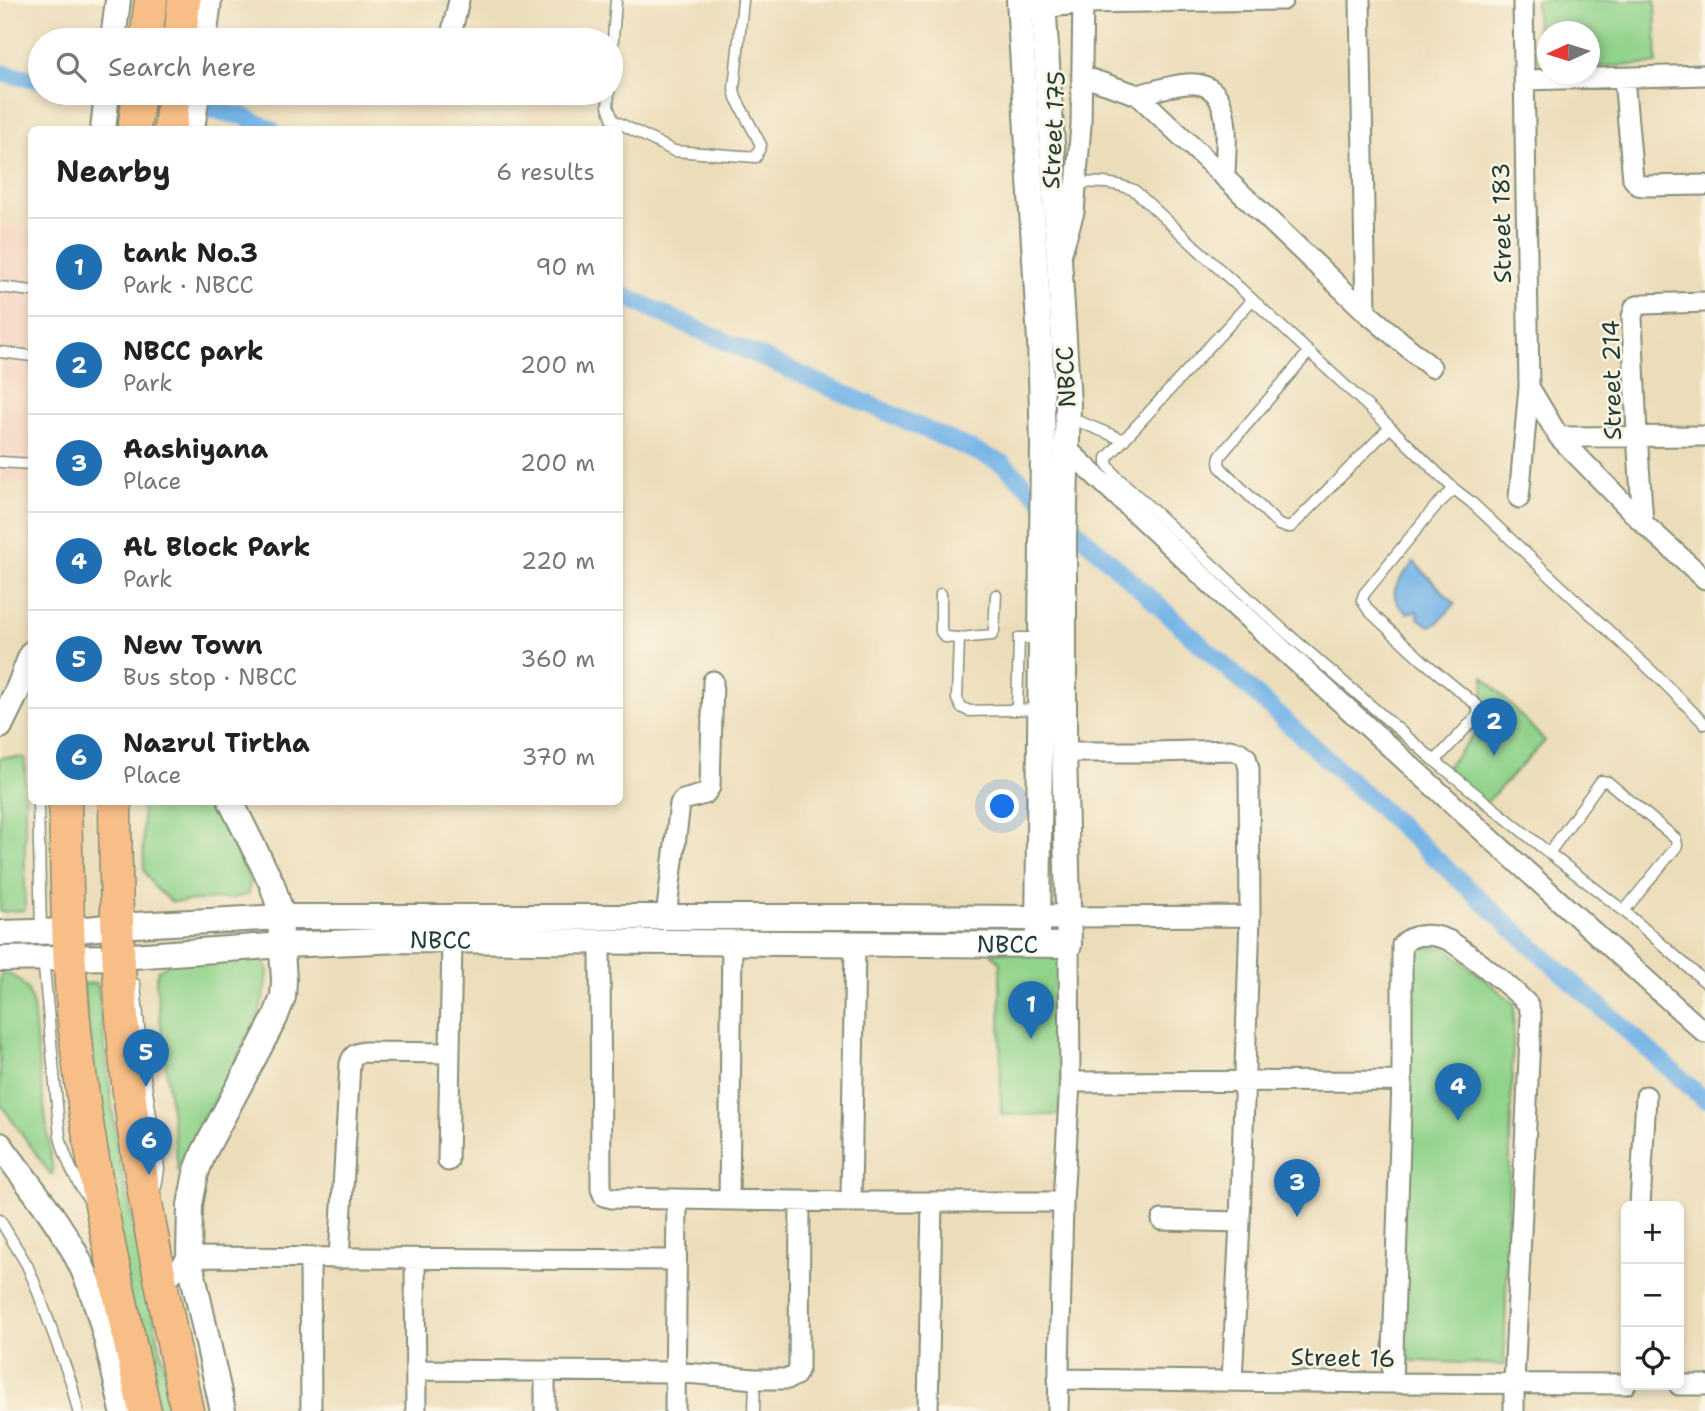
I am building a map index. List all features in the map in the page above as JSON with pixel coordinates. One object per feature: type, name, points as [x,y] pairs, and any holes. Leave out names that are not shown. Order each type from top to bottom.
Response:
[{"type":"main road","points":[[148,28],[151,0]]},
{"type":"main road","points":[[181,28],[184,0]]},
{"type":"main road","points":[[135,126],[137,105]]},
{"type":"main road","points":[[170,126],[173,105]]},
{"type":"main road","points":[[65,805],[55,945],[78,1056],[103,1221],[145,1411]]},
{"type":"main road","points":[[115,805],[127,937],[133,1127],[149,1226],[187,1411]]},
{"type":"street","points":[[114,28],[118,0]]},
{"type":"street","points":[[206,28],[209,0]]},
{"type":"street","points":[[453,28],[459,0]]},
{"type":"street","points":[[1283,0],[1083,1],[1043,4],[1019,0],[1039,328],[1059,451],[1229,601],[1705,1033]]},
{"type":"street","points":[[1360,0],[1366,312]]},
{"type":"street","name":"Street 183","points":[[1519,498],[1529,387],[1523,0]]},
{"type":"street","name":"Street 175","points":[[1059,260],[1074,212],[1077,183],[1083,1]]},
{"type":"street","name":"NBCC","points":[[0,959],[55,945],[127,937],[282,945],[452,940],[1069,945],[1064,752],[1053,540],[1059,451],[1068,417],[1043,4]]},
{"type":"street","points":[[1525,80],[1705,75]]},
{"type":"street","points":[[1082,76],[1138,95],[1366,312],[1431,367]]},
{"type":"street","points":[[1624,78],[1633,179],[1638,185],[1645,186],[1705,185]]},
{"type":"street","points":[[1138,95],[1188,83],[1206,86],[1219,96],[1226,115],[1225,177]]},
{"type":"street","points":[[103,126],[106,105]]},
{"type":"street","points":[[193,126],[195,105]]},
{"type":"street","name":"Street 214","points":[[1643,523],[1632,317],[1635,307],[1644,304],[1705,302]]},
{"type":"street","points":[[1529,387],[1559,437],[1643,523],[1705,579]]},
{"type":"street","points":[[1559,437],[1705,436]]},
{"type":"street","points":[[1038,945],[1029,709],[1053,540]]},
{"type":"street","points":[[0,726],[28,663]]},
{"type":"street","points":[[666,917],[680,804],[687,798],[705,794],[710,787],[713,681]]},
{"type":"street","points":[[1064,752],[1230,750],[1247,757],[1250,916],[1232,1381]]},
{"type":"street","points":[[223,1411],[189,1257],[190,1205],[196,1173],[204,1152],[275,1018],[283,997],[284,980],[281,917],[276,895],[232,805]]},
{"type":"street","points":[[127,937],[281,917],[1250,916]]},
{"type":"street","points":[[0,933],[55,945]]},
{"type":"street","points":[[1392,1383],[1402,1081],[1402,945],[1407,939],[1427,934],[1449,940],[1517,992],[1528,1004],[1531,1016],[1514,1411]]},
{"type":"street","points":[[448,1161],[452,940]]},
{"type":"street","points":[[600,942],[601,1189],[604,1196],[851,1202],[1063,1202]]},
{"type":"street","points":[[729,1200],[732,943]]},
{"type":"street","points":[[851,1202],[855,944]]},
{"type":"street","points":[[1058,1411],[1063,1202],[1070,1082],[1069,945]]},
{"type":"street","points":[[340,1259],[352,1056],[357,1052],[450,1053]]},
{"type":"street","points":[[1070,1082],[1402,1081]]},
{"type":"street","points":[[1640,1201],[1646,1096]]},
{"type":"street","points":[[0,1145],[75,1252],[100,1318],[123,1411]]},
{"type":"street","points":[[675,1411],[677,1199]]},
{"type":"street","points":[[416,1370],[675,1372],[788,1379],[796,1375],[799,1368],[800,1201]]},
{"type":"street","points":[[928,1411],[932,1202]]},
{"type":"street","points":[[1162,1220],[1240,1222]]},
{"type":"street","points":[[161,1285],[189,1257],[676,1260]]},
{"type":"street","points":[[310,1259],[311,1411]]},
{"type":"street","points":[[415,1259],[416,1411]]},
{"type":"street","points":[[545,1371],[545,1411]]},
{"type":"street","name":"Street 16","points":[[1058,1378],[1621,1384]]},
{"type":"street","points":[[1684,1385],[1705,1385]]},
{"type":"lane","points":[[614,28],[616,0]]},
{"type":"lane","points":[[608,105],[612,120],[674,151],[756,157],[761,145],[736,98],[734,89],[743,0]]},
{"type":"lane","points":[[1077,183],[1111,183],[1134,190],[1471,502],[1705,724]]},
{"type":"lane","points":[[0,290],[28,291]]},
{"type":"lane","points":[[1252,300],[1107,458],[1107,464],[1116,476],[1281,628],[1436,761],[1624,911],[1705,982]]},
{"type":"lane","points":[[0,352],[28,356]]},
{"type":"lane","points":[[1309,352],[1220,456],[1220,467],[1279,525],[1291,527],[1390,427]]},
{"type":"lane","points":[[1068,417],[1125,440]]},
{"type":"lane","points":[[0,462],[28,464]]},
{"type":"lane","points":[[1436,761],[1478,715],[1478,706],[1413,652],[1369,611],[1362,600],[1364,594],[1436,507],[1454,489]]},
{"type":"lane","points":[[942,594],[941,632],[945,637],[959,638],[992,635],[996,596]]},
{"type":"lane","points":[[959,638],[957,699],[961,707],[969,711],[1029,709]]},
{"type":"lane","points":[[1549,853],[1598,784],[1601,781],[1608,782],[1678,843],[1624,911]]},
{"type":"lane","points":[[37,805],[55,945]]},
{"type":"lane","points":[[0,1220],[35,1283],[71,1382],[78,1411]]},
{"type":"lane","points":[[754,1411],[755,1379]]},
{"type":"shaded area","points":[[0,226],[28,228],[28,482],[0,481]]},
{"type":"green space","points":[[1536,0],[1655,0],[1657,64],[1600,67],[1600,21],[1537,21],[1537,34]]},
{"type":"green space","points":[[1484,677],[1545,741],[1479,810],[1444,771],[1480,727]]},
{"type":"green space","points":[[25,758],[25,907],[24,910],[0,912],[0,759]]},
{"type":"green space","points":[[142,805],[214,805],[250,882],[249,894],[235,898],[172,902],[154,887],[144,870]]},
{"type":"green space","points":[[1064,945],[1060,1115],[1001,1115],[1000,963],[991,953]]},
{"type":"green space","points":[[1444,947],[1514,1003],[1504,1365],[1397,1360],[1411,948]]},
{"type":"green space","points":[[248,957],[262,960],[268,969],[258,1017],[178,1170],[156,982],[158,970],[174,961]]},
{"type":"green space","points":[[8,974],[18,979],[28,990],[33,1006],[53,1173],[51,1175],[0,1103],[0,975]]},
{"type":"green space","points":[[97,983],[118,1154],[174,1411],[153,1411],[109,1193],[83,984]]},
{"type":"water","points":[[1414,562],[1455,604],[1436,624],[1430,626],[1419,619],[1417,611],[1407,613],[1396,600],[1399,581]]},
{"type":"waterway","points":[[0,73],[28,78]]},
{"type":"waterway","points":[[181,105],[243,116],[264,126]]},
{"type":"waterway","points":[[623,295],[1002,463],[1534,948],[1705,1100]]},
{"type":"place","name":"NBCC park","points":[[1494,756]]},
{"type":"place","name":"tank No.3","points":[[1031,1039]]},
{"type":"place","name":"New Town","points":[[146,1087]]},
{"type":"place","name":"AL Block Park","points":[[1458,1121]]},
{"type":"place","name":"Nazrul Tirtha","points":[[149,1175]]},
{"type":"place","name":"Aashiyana","points":[[1297,1217]]}]
